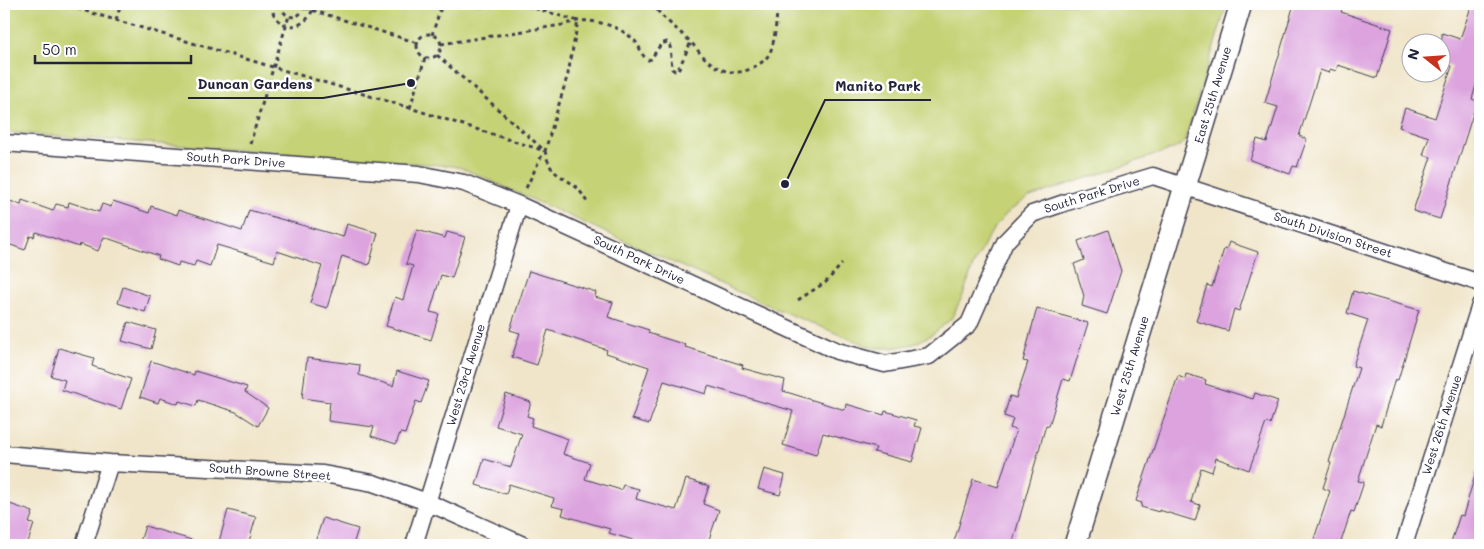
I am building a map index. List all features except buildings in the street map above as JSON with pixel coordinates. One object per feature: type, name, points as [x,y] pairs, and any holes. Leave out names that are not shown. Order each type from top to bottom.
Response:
[{"type":"street","name":"East 25th Avenue","points":[[1186,187],[1241,4]]},
{"type":"street","name":"South Park Drive","points":[[4,143],[419,174],[464,183],[519,205],[829,347],[884,364],[929,356],[969,324],[1005,242],[1032,214],[1153,176],[1186,187]]},
{"type":"street","name":"South Division Street","points":[[1186,187],[1480,283]]},
{"type":"street","name":"West 25th Avenue","points":[[1075,545],[1186,187]]},
{"type":"street","name":"West 23rd Avenue","points":[[414,545],[519,205]]},
{"type":"street","name":"West 26th Avenue","points":[[1404,545],[1480,305]]},
{"type":"street","name":"South Browne Street","points":[[4,454],[110,463],[323,474],[373,483],[427,502],[523,545]]},
{"type":"street","points":[[84,545],[110,463]]},
{"type":"path","points":[[62,4],[410,108],[545,151]]},
{"type":"path","points":[[116,20],[121,4]]},
{"type":"path","points":[[271,4],[272,12],[276,18],[287,25],[300,25],[310,17],[314,4]]},
{"type":"path","points":[[281,4],[283,12],[289,16],[300,14],[305,6],[418,42]]},
{"type":"path","points":[[432,35],[442,4]]},
{"type":"path","points":[[520,4],[578,21],[601,23],[622,32],[637,43],[642,56],[648,60],[651,59],[661,44],[667,42],[670,45],[672,69],[676,71],[691,42]]},
{"type":"path","points":[[652,4],[662,16],[691,42],[704,59],[713,66],[730,73],[748,70],[764,62],[771,49],[778,4]]},
{"type":"path","points":[[245,161],[289,16]]},
{"type":"path","points":[[441,44],[578,21]]},
{"type":"path","points":[[519,205],[545,151],[568,74],[578,21]]},
{"type":"path","points":[[425,35],[432,35],[438,38],[441,44],[440,50],[437,55],[425,58],[417,50],[418,42],[425,35]]},
{"type":"path","points":[[437,55],[545,151],[548,165],[554,172],[577,187],[588,202]]},
{"type":"path","points":[[410,108],[425,58]]},
{"type":"path","points":[[798,300],[826,282],[842,264]]},
{"type":"green space","points":[[4,4],[1227,4],[1184,143],[1176,148],[1027,198],[1007,213],[992,231],[973,266],[963,295],[951,319],[933,334],[914,344],[893,348],[873,348],[779,310],[462,168],[4,132]]},
{"type":"place","name":"Duncan Gardens","points":[[411,83]]},
{"type":"place","name":"Manito Park","points":[[785,184]]}]
